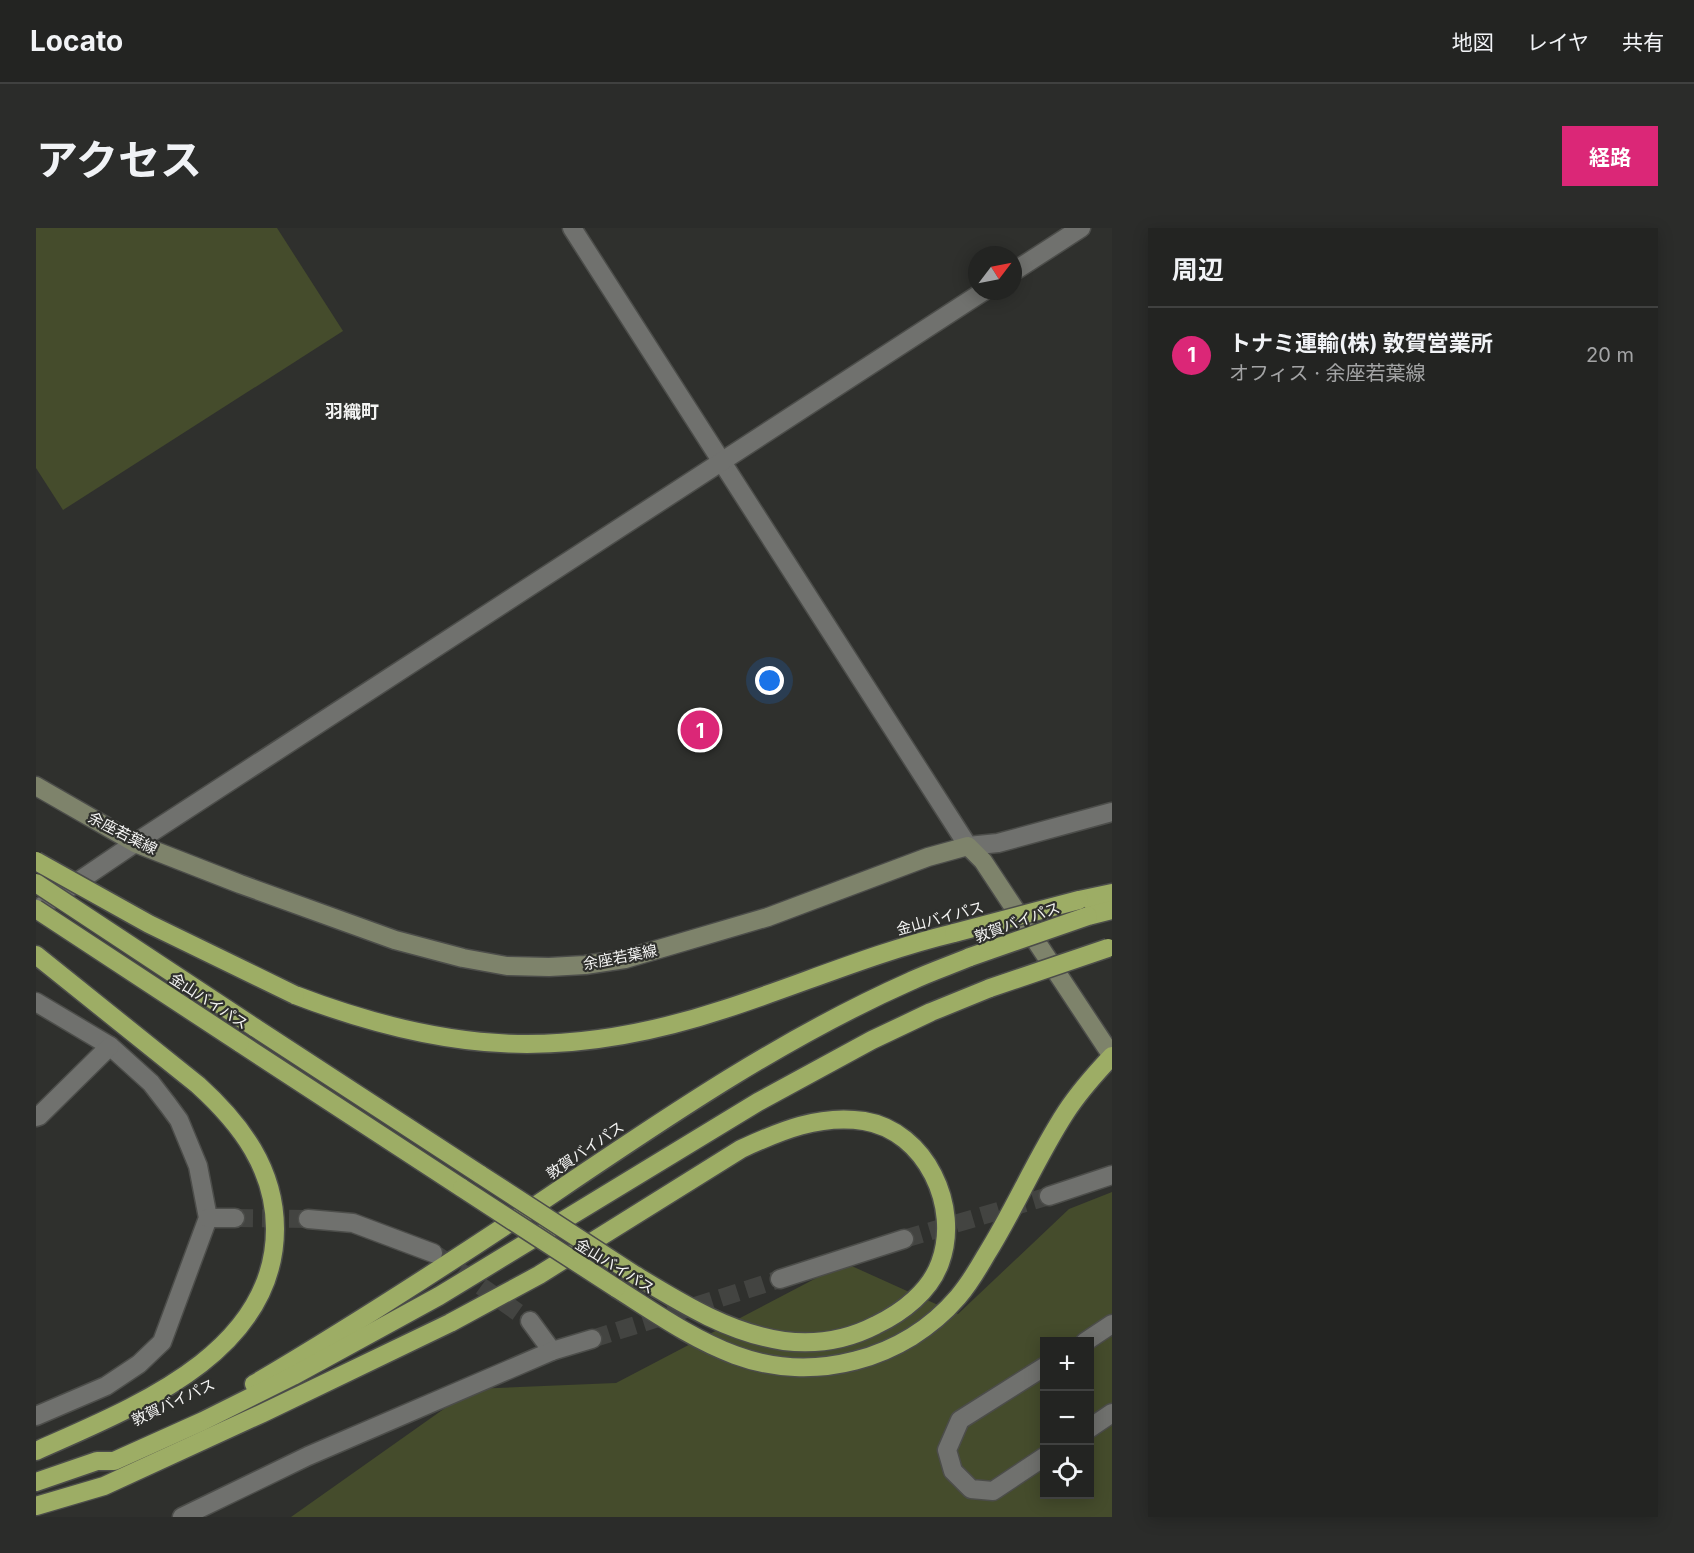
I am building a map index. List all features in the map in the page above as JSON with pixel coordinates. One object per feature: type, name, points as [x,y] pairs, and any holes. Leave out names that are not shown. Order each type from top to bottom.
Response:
[{"type":"highway","name":"金山バイパス","points":[[36,861],[149,924],[295,995],[338,1012],[385,1026],[434,1036],[530,1046],[625,1037],[674,1025],[726,1009],[909,944],[1083,908],[1112,893]]},
{"type":"highway","points":[[36,883],[254,1027],[481,1175],[635,1275],[720,1323],[783,1341],[836,1340],[862,1332],[885,1321],[909,1305],[927,1287],[940,1263],[946,1237],[946,1214],[941,1190],[929,1166],[911,1145],[889,1130],[865,1121],[837,1120],[807,1124],[775,1133],[741,1149],[539,1275],[450,1323],[104,1486],[36,1506]]},
{"type":"highway","name":"敦賀バイパス","points":[[36,1482],[97,1461],[109,1452],[255,1383],[407,1291],[676,1111],[745,1068],[852,1009],[912,980],[1083,908],[1112,909]]},
{"type":"highway","name":"金山バイパス","points":[[36,909],[616,1288],[707,1343],[736,1355],[766,1363],[797,1367],[853,1362],[876,1355],[920,1331],[958,1297],[1000,1232],[1067,1110],[1112,1056]]},
{"type":"highway","name":"敦賀バイパス","points":[[97,1461],[114,1461],[203,1421],[293,1376],[439,1296],[758,1102],[872,1040],[931,1012],[990,988],[1110,948]]},
{"type":"highway","points":[[36,955],[219,1104],[252,1145],[264,1170],[275,1214],[272,1262],[264,1286],[253,1309],[220,1349],[171,1384],[133,1406],[36,1451]]},
{"type":"main road","name":"余座若葉線","points":[[36,786],[135,843],[240,884],[395,940],[507,966],[585,965],[625,959],[768,917],[928,857],[968,846]]},
{"type":"main road","points":[[968,846],[983,861],[1112,1056]]},
{"type":"street","points":[[572,228],[968,846],[998,843],[1112,812]]},
{"type":"street","points":[[1022,266],[1081,228]]},
{"type":"street","points":[[36,909],[970,300]]},
{"type":"street","points":[[36,1002],[110,1046],[151,1083],[179,1120],[198,1166],[208,1218],[162,1342],[139,1364],[106,1386],[36,1416]]},
{"type":"street","points":[[36,1117],[110,1046]]},
{"type":"street","points":[[1049,1196],[1112,1175]]},
{"type":"street","points":[[208,1218],[235,1218]]},
{"type":"street","points":[[308,1219],[353,1223],[433,1253]]},
{"type":"street","points":[[780,1279],[904,1239]]},
{"type":"street","points":[[530,1321],[552,1352]]},
{"type":"street","points":[[1091,1337],[1112,1324]]},
{"type":"street","points":[[182,1517],[308,1456],[552,1352],[592,1339]]},
{"type":"street","points":[[1040,1370],[960,1420],[947,1450],[953,1471],[971,1489],[993,1491],[1040,1460]]},
{"type":"street","points":[[1094,1425],[1112,1413]]},
{"type":"green space","points":[[36,228],[277,228],[343,331],[63,510],[36,468]]},
{"type":"green space","points":[[1112,1192],[1112,1517],[291,1517],[472,1389],[616,1383],[845,1263],[958,1314],[1069,1209]]},
{"type":"tunnel","points":[[904,1239],[1049,1196]]},
{"type":"tunnel","points":[[235,1218],[308,1219]]},
{"type":"tunnel","points":[[437,1255],[530,1321]]},
{"type":"tunnel","points":[[592,1339],[780,1279]]},
{"type":"place","name":"トナミ運輸(株) 敦賀営業所","points":[[700,730]]},
{"type":"district","name":"羽織町","points":[[352,411]]}]
